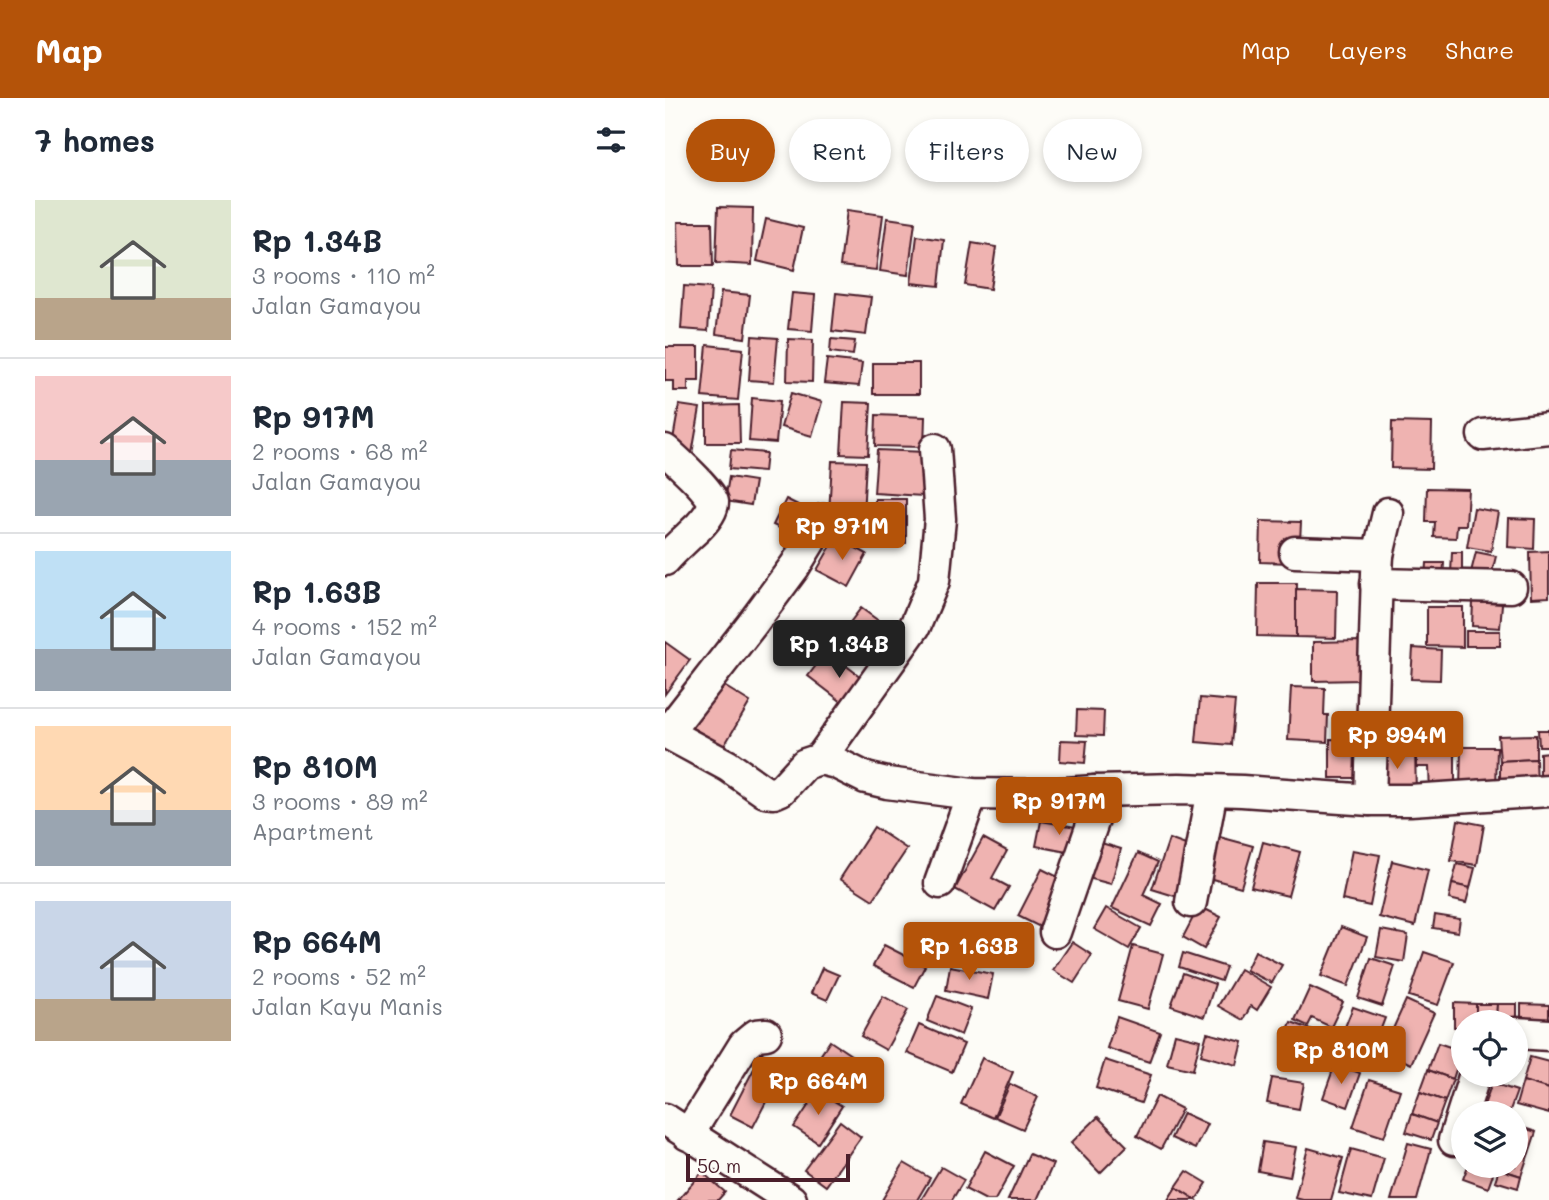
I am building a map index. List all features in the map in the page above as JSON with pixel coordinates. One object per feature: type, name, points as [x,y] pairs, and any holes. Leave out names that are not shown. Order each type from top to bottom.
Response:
[{"type":"street","points":[[1483,435],[1549,428]]},
{"type":"street","points":[[820,759],[915,626],[934,581],[940,519],[935,449]]},
{"type":"street","points":[[665,450],[711,496],[713,504],[710,512],[693,532],[667,554]]},
{"type":"street","points":[[1370,800],[1377,569],[1388,513]]},
{"type":"street","points":[[823,520],[795,566],[666,732],[728,766],[765,792],[774,793],[781,790],[805,764],[820,759],[866,778],[887,783],[972,794],[1036,795],[1179,789],[1410,800],[1549,791]]},
{"type":"street","points":[[1295,552],[1377,569],[1511,587]]},
{"type":"street","points":[[1191,902],[1212,790]]},
{"type":"street","points":[[1055,932],[1094,819],[1095,791]]},
{"type":"street","points":[[940,883],[972,794]]},
{"type":"street","points":[[766,1034],[756,1035],[744,1045],[677,1127],[791,1200]]},
{"type":"street","points":[[1528,1034],[1549,1035]]},
{"type":"building","points":[[718,207],[753,208],[752,265],[716,263]]},
{"type":"building","points":[[847,210],[883,215],[876,270],[840,266]]},
{"type":"building","points":[[887,218],[915,222],[908,275],[880,271]]},
{"type":"building","points":[[766,219],[803,228],[794,270],[757,261]]},
{"type":"building","points":[[678,222],[712,222],[713,266],[679,266]]},
{"type":"building","points":[[917,236],[944,240],[939,286],[911,283]]},
{"type":"building","points":[[972,243],[996,247],[990,289],[965,285]]},
{"type":"building","points":[[684,286],[711,288],[708,331],[681,329]]},
{"type":"building","points":[[721,292],[750,295],[745,338],[716,334]]},
{"type":"building","points":[[792,293],[815,295],[812,331],[788,329]]},
{"type":"building","points":[[836,293],[871,297],[866,335],[832,331]]},
{"type":"building","points":[[752,336],[778,338],[774,382],[749,380]]},
{"type":"building","points":[[788,339],[813,340],[812,382],[787,381]]},
{"type":"building","points":[[831,339],[855,341],[853,355],[830,352]]},
{"type":"building","points":[[707,345],[743,349],[738,400],[702,397]]},
{"type":"building","points":[[665,347],[699,347],[699,381],[688,381],[688,391],[674,391],[674,381],[665,381]]},
{"type":"building","points":[[827,359],[862,363],[859,386],[824,383]]},
{"type":"building","points":[[873,363],[919,363],[919,394],[873,394]]},
{"type":"building","points":[[791,393],[822,402],[812,436],[781,427]]},
{"type":"building","points":[[752,398],[780,401],[776,443],[749,441]]},
{"type":"building","points":[[844,402],[871,403],[868,455],[841,454]]},
{"type":"building","points":[[679,405],[700,408],[692,454],[671,451]]},
{"type":"building","points":[[739,405],[740,443],[706,443],[706,406]]},
{"type":"building","points":[[876,415],[925,417],[924,447],[875,446]]},
{"type":"building","points":[[1392,422],[1432,423],[1431,469],[1391,468]]},
{"type":"building","points":[[731,450],[766,453],[764,472],[729,469]]},
{"type":"building","points":[[877,450],[926,452],[923,496],[874,493]]},
{"type":"building","points":[[832,461],[866,462],[863,515],[829,514]]},
{"type":"building","points":[[729,477],[755,481],[751,505],[725,501]]},
{"type":"building","points":[[1427,488],[1468,489],[1466,525],[1457,525],[1456,538],[1434,537],[1435,522],[1426,522]]},
{"type":"building","points":[[786,499],[812,512],[800,538],[773,525]]},
{"type":"building","points":[[875,499],[906,499],[906,543],[875,543]]},
{"type":"building","points":[[1474,508],[1498,512],[1491,551],[1467,547]]},
{"type":"building","points":[[1509,518],[1535,519],[1534,549],[1508,547]]},
{"type":"building","points":[[1261,521],[1301,522],[1300,541],[1290,563],[1260,562]]},
{"type":"building","points":[[836,537],[867,554],[849,587],[817,570]]},
{"type":"building","points":[[1549,551],[1549,597],[1531,598],[1530,552]]},
{"type":"building","points":[[1452,552],[1462,552],[1462,574],[1451,574]]},
{"type":"building","points":[[1476,552],[1496,556],[1491,577],[1471,572]]},
{"type":"building","points":[[1427,563],[1444,563],[1443,579],[1426,578]]},
{"type":"building","points":[[1258,583],[1297,583],[1296,637],[1257,636]]},
{"type":"building","points":[[1296,589],[1337,590],[1336,638],[1296,637]]},
{"type":"building","points":[[1473,602],[1502,604],[1500,628],[1472,626]]},
{"type":"building","points":[[1427,607],[1463,607],[1463,647],[1427,646]]},
{"type":"building","points":[[861,608],[898,635],[880,660],[842,633]]},
{"type":"building","points":[[1466,631],[1500,631],[1500,646],[1466,646]]},
{"type":"building","points":[[1361,641],[1362,680],[1313,681],[1313,642]]},
{"type":"building","points":[[665,642],[690,660],[665,694]]},
{"type":"building","points":[[1413,648],[1441,650],[1440,680],[1411,679]]},
{"type":"building","points":[[827,651],[870,684],[851,709],[808,676]]},
{"type":"building","points":[[716,681],[750,702],[724,746],[689,726]]},
{"type":"building","points":[[1291,687],[1325,688],[1327,742],[1288,740]]},
{"type":"building","points":[[1200,698],[1235,701],[1231,745],[1196,742]]},
{"type":"building","points":[[1077,710],[1104,711],[1103,736],[1076,735]]},
{"type":"building","points":[[1381,725],[1408,725],[1407,747],[1380,746]]},
{"type":"building","points":[[1538,730],[1549,730],[1549,746],[1539,746]]},
{"type":"building","points":[[1536,735],[1536,759],[1500,761],[1498,736]]},
{"type":"building","points":[[1330,739],[1367,740],[1366,778],[1330,778]]},
{"type":"building","points":[[1061,740],[1087,741],[1085,763],[1060,761]]},
{"type":"building","points":[[1417,745],[1455,745],[1455,794],[1430,794],[1429,767],[1417,767]]},
{"type":"building","points":[[1461,747],[1497,747],[1496,791],[1460,790]]},
{"type":"building","points":[[1377,748],[1415,748],[1416,794],[1378,794]]},
{"type":"building","points":[[1549,752],[1549,778],[1540,779],[1540,753]]},
{"type":"building","points":[[1536,759],[1537,787],[1500,788],[1500,761]]},
{"type":"building","points":[[1458,820],[1484,825],[1477,865],[1451,861]]},
{"type":"building","points":[[1041,821],[1082,828],[1077,854],[1036,846]]},
{"type":"building","points":[[874,827],[907,849],[873,900],[840,879]]},
{"type":"building","points":[[1216,836],[1253,846],[1241,887],[1205,877]]},
{"type":"building","points":[[983,838],[1007,851],[992,878],[1009,887],[995,911],[955,889]]},
{"type":"building","points":[[1169,839],[1197,849],[1181,898],[1152,889]]},
{"type":"building","points":[[1098,842],[1121,849],[1111,884],[1088,878]]},
{"type":"building","points":[[1263,842],[1300,852],[1288,896],[1251,887]]},
{"type":"building","points":[[1352,850],[1380,855],[1370,906],[1342,900]]},
{"type":"building","points":[[1138,853],[1158,862],[1143,895],[1162,904],[1151,926],[1112,908]]},
{"type":"building","points":[[1392,861],[1428,870],[1415,926],[1379,917]]},
{"type":"building","points":[[1457,864],[1475,868],[1470,888],[1452,884]]},
{"type":"building","points":[[1042,869],[1070,883],[1046,930],[1018,916]]},
{"type":"building","points":[[1452,884],[1470,888],[1466,903],[1449,899]]},
{"type":"building","points":[[1199,906],[1221,917],[1204,949],[1183,937]]},
{"type":"building","points":[[1106,908],[1141,928],[1129,949],[1094,929]]},
{"type":"building","points":[[1435,915],[1460,919],[1458,932],[1433,928]]},
{"type":"building","points":[[1341,927],[1367,937],[1348,986],[1321,976]]},
{"type":"building","points":[[1381,930],[1408,935],[1404,962],[1376,957]]},
{"type":"building","points":[[1072,942],[1092,955],[1074,983],[1053,970]]},
{"type":"building","points":[[884,945],[925,966],[914,987],[873,966]]},
{"type":"building","points":[[1133,946],[1163,954],[1148,1009],[1118,1001]]},
{"type":"building","points":[[1255,951],[1282,965],[1272,983],[1246,970]]},
{"type":"building","points":[[1424,952],[1454,962],[1438,1005],[1409,996]]},
{"type":"building","points":[[1183,953],[1226,967],[1221,981],[1179,967]]},
{"type":"building","points":[[1371,958],[1395,966],[1382,1006],[1358,998]]},
{"type":"building","points":[[950,966],[993,974],[988,999],[946,990]]},
{"type":"building","points":[[822,968],[839,975],[827,1000],[811,993]]},
{"type":"building","points":[[1240,969],[1271,987],[1257,1010],[1251,1006],[1243,1020],[1218,1006]]},
{"type":"building","points":[[1183,973],[1215,984],[1204,1017],[1171,1006]]},
{"type":"building","points":[[1310,987],[1343,1002],[1331,1027],[1312,1018],[1308,1026],[1295,1020]]},
{"type":"building","points":[[883,996],[908,1010],[886,1050],[861,1036]]},
{"type":"building","points":[[937,996],[971,1009],[961,1035],[927,1021]]},
{"type":"building","points":[[1406,1000],[1434,1013],[1411,1064],[1383,1051]]},
{"type":"building","points":[[1454,1003],[1476,1004],[1476,1010],[1454,1010]]},
{"type":"building","points":[[1476,1004],[1497,1004],[1497,1010],[1476,1010]]},
{"type":"building","points":[[1497,1004],[1517,1004],[1517,1010],[1497,1010]]},
{"type":"building","points":[[1521,1004],[1549,1005],[1549,1028],[1528,1028],[1528,1010],[1521,1010]]},
{"type":"building","points":[[1353,1007],[1385,1018],[1377,1039],[1345,1027]]},
{"type":"building","points":[[1117,1017],[1160,1032],[1149,1062],[1107,1048]]},
{"type":"building","points":[[1291,1022],[1324,1034],[1316,1055],[1283,1042]]},
{"type":"building","points":[[919,1025],[964,1044],[952,1072],[907,1053]]},
{"type":"building","points":[[1207,1033],[1243,1042],[1237,1065],[1201,1055]]},
{"type":"building","points":[[1175,1034],[1200,1040],[1193,1070],[1167,1064]]},
{"type":"building","points":[[830,1041],[863,1063],[849,1084],[816,1062]]},
{"type":"building","points":[[1438,1043],[1451,1047],[1451,1078],[1428,1070]]},
{"type":"building","points":[[762,1053],[785,1065],[753,1127],[730,1115]]},
{"type":"building","points":[[1530,1057],[1549,1062],[1549,1089],[1528,1083]]},
{"type":"building","points":[[982,1058],[1013,1072],[993,1118],[961,1104]]},
{"type":"building","points":[[1105,1060],[1151,1075],[1141,1103],[1096,1088]]},
{"type":"building","points":[[1335,1064],[1360,1073],[1348,1107],[1323,1098]]},
{"type":"building","points":[[1428,1070],[1451,1078],[1445,1101],[1420,1092]]},
{"type":"building","points":[[1272,1078],[1304,1083],[1299,1109],[1267,1103]]},
{"type":"building","points":[[1369,1080],[1400,1090],[1384,1137],[1353,1127]]},
{"type":"building","points":[[1528,1083],[1549,1089],[1549,1114],[1528,1108],[1528,1101],[1517,1101],[1521,1087],[1528,1087]]},
{"type":"building","points":[[1010,1084],[1038,1097],[1023,1129],[995,1117]]},
{"type":"building","points":[[1491,1087],[1517,1091],[1513,1101],[1486,1101]]},
{"type":"building","points":[[818,1091],[842,1106],[818,1143],[794,1127]]},
{"type":"building","points":[[1420,1092],[1445,1101],[1437,1123],[1412,1114]]},
{"type":"building","points":[[1157,1096],[1182,1109],[1161,1149],[1137,1136]]},
{"type":"building","points":[[1183,1113],[1207,1124],[1195,1149],[1171,1138]]},
{"type":"building","points":[[1412,1114],[1437,1123],[1431,1140],[1406,1132]]},
{"type":"building","points":[[1098,1117],[1127,1146],[1100,1173],[1071,1143]]},
{"type":"building","points":[[840,1121],[861,1137],[826,1186],[804,1170]]},
{"type":"building","points":[[1528,1129],[1536,1132],[1528,1153]]},
{"type":"building","points":[[1263,1142],[1296,1147],[1290,1177],[1258,1171]]},
{"type":"building","points":[[1408,1143],[1431,1149],[1417,1200],[1391,1200]]},
{"type":"building","points":[[1308,1148],[1343,1158],[1331,1200],[1295,1198]]},
{"type":"building","points":[[1351,1149],[1384,1158],[1372,1200],[1339,1193]]},
{"type":"building","points":[[985,1151],[1014,1166],[995,1200],[986,1200],[965,1189]]},
{"type":"building","points":[[1029,1154],[1053,1164],[1037,1200],[1008,1200]]},
{"type":"building","points":[[904,1163],[930,1178],[917,1200],[882,1200]]},
{"type":"building","points":[[941,1167],[964,1180],[952,1200],[921,1200]]},
{"type":"building","points":[[1187,1171],[1207,1183],[1196,1200],[1176,1187]]},
{"type":"building","points":[[702,1172],[725,1192],[718,1200],[678,1200]]},
{"type":"building","points":[[1463,1178],[1492,1178],[1488,1188]]},
{"type":"building","points":[[1496,1178],[1520,1178],[1518,1188],[1495,1181]]},
{"type":"building","points":[[1176,1187],[1196,1200],[1168,1200]]}]
